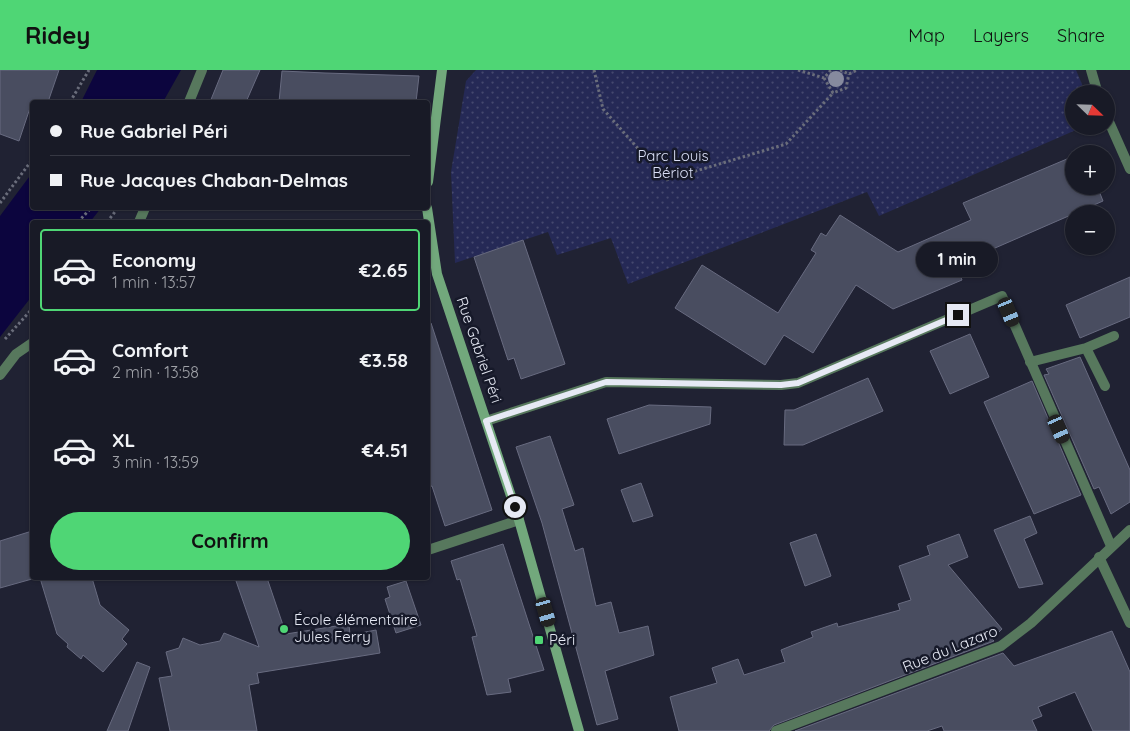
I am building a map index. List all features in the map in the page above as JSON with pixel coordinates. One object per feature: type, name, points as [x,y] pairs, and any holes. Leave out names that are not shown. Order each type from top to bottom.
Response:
[{"type":"main road","points":[[430,166],[442,70]]},
{"type":"main road","name":"Rue Gabriel Péri","points":[[430,243],[437,274],[519,520],[579,731]]},
{"type":"street","points":[[190,100],[202,70]]},
{"type":"street","points":[[1091,70],[1095,85]]},
{"type":"street","points":[[1115,135],[1130,169]]},
{"type":"street","points":[[486,421],[606,382],[781,385],[798,383],[1002,296],[1111,546]]},
{"type":"street","points":[[1030,362],[1086,348],[1114,336]]},
{"type":"street","points":[[0,375],[16,354],[30,345]]},
{"type":"street","points":[[1086,348],[1105,386]]},
{"type":"street","points":[[430,549],[519,520]]},
{"type":"street","name":"Rue du Lazaro","points":[[776,731],[1001,646],[1038,617],[1099,557],[1130,530]]},
{"type":"street","points":[[1099,557],[1130,623]]},
{"type":"path","points":[[71,100],[89,70]]},
{"type":"path","points":[[594,70],[602,109],[666,180],[786,144],[833,93],[846,88],[849,74]]},
{"type":"path","points":[[798,70],[824,78],[833,93]]},
{"type":"path","points":[[824,78],[831,70]]},
{"type":"path","points":[[840,70],[849,74]]},
{"type":"path","points":[[849,74],[857,70]]},
{"type":"path","points":[[0,203],[30,163]]},
{"type":"path","points":[[82,219],[89,210]]},
{"type":"path","points":[[109,220],[116,210]]},
{"type":"path","points":[[0,345],[30,311]]},
{"type":"green space","name":"Parc Louis Bériot","points":[[476,70],[1076,70],[1082,85],[1065,85],[1065,135],[879,216],[867,192],[628,284],[611,238],[557,255],[548,232],[455,263],[451,172],[466,81]]},
{"type":"shaded area","points":[[97,70],[181,70],[164,100],[82,100]]},
{"type":"shaded area","points":[[30,176],[30,210],[99,210],[92,220],[30,220],[30,299],[0,337],[0,216]]},
{"type":"building","points":[[0,70],[59,70],[49,100],[30,100],[30,108],[19,141],[0,134]]},
{"type":"building","points":[[223,70],[260,70],[247,100],[211,100]]},
{"type":"building","points":[[282,71],[419,76],[416,100],[279,100]]},
{"type":"building","points":[[1065,160],[1065,195],[1101,195],[1103,201],[1094,205],[1065,205],[1065,218],[956,265],[962,280],[893,309],[856,285],[813,353],[784,335],[765,365],[675,308],[702,265],[778,313],[816,253],[811,250],[821,233],[826,236],[840,215],[898,252],[971,220],[963,203]]},
{"type":"building","points":[[523,240],[565,364],[521,379],[514,358],[508,360],[474,257]]},
{"type":"building","points":[[1130,277],[1130,317],[1080,338],[1066,305]]},
{"type":"building","points":[[430,323],[492,510],[445,526],[432,486],[430,486]]},
{"type":"building","points":[[970,334],[989,377],[950,394],[930,351]]},
{"type":"building","points":[[1080,357],[1130,470],[1130,502],[1111,514],[1099,487],[1094,489],[1044,375],[1049,374],[1046,369]]},
{"type":"building","points":[[868,378],[883,411],[803,445],[784,445],[785,410],[794,410]]},
{"type":"building","points":[[1032,381],[1081,495],[1034,514],[984,402]]},
{"type":"building","points":[[649,405],[711,407],[710,424],[619,454],[607,419]]},
{"type":"building","points":[[550,436],[574,505],[562,509],[575,551],[583,548],[596,606],[611,602],[619,633],[648,626],[654,655],[605,671],[618,719],[597,725],[542,523],[516,447]]},
{"type":"building","points":[[641,483],[653,516],[633,522],[621,490]]},
{"type":"building","points":[[1030,516],[1037,533],[1024,539],[1043,584],[1019,588],[994,530]]},
{"type":"building","points":[[30,532],[30,580],[0,588],[0,541]]},
{"type":"building","points":[[816,534],[831,576],[805,586],[790,543]]},
{"type":"building","points":[[959,534],[968,557],[948,565],[1002,629],[992,639],[994,641],[774,725],[769,731],[679,731],[670,697],[717,683],[712,668],[738,659],[744,675],[785,662],[781,650],[813,637],[811,632],[837,623],[838,627],[900,610],[898,604],[911,600],[899,566],[930,555],[927,546]]},
{"type":"building","points":[[503,544],[544,670],[508,679],[511,692],[487,695],[472,637],[477,636],[460,579],[457,580],[451,561]]},
{"type":"building","points":[[41,580],[93,580],[100,605],[129,630],[122,639],[127,644],[103,672],[83,655],[81,659],[67,647],[68,644],[57,634]]},
{"type":"building","points":[[236,580],[268,580],[286,634],[349,624],[350,635],[376,630],[380,653],[257,673],[259,683],[249,685],[257,731],[170,731],[159,678],[172,676],[166,652],[179,648],[183,638],[200,645],[220,641],[224,633],[259,647]]},
{"type":"building","points":[[406,581],[421,625],[396,633],[385,599],[390,597],[387,587]]},
{"type":"building","points":[[1112,631],[1130,672],[1130,731],[1093,731],[1075,692],[1038,707],[1042,716],[1032,720],[1037,731],[944,731],[942,726],[927,731],[795,731],[1003,653],[1014,666]]},
{"type":"building","points":[[137,662],[150,667],[128,731],[107,731]]},
{"type":"place","name":"École élémentaire Jules Ferry","points":[[284,629]]},
{"type":"place","name":"Péri","points":[[539,640]]},
{"type":"route","points":[[515,507],[486,421],[606,382],[790,385],[958,315]]}]
